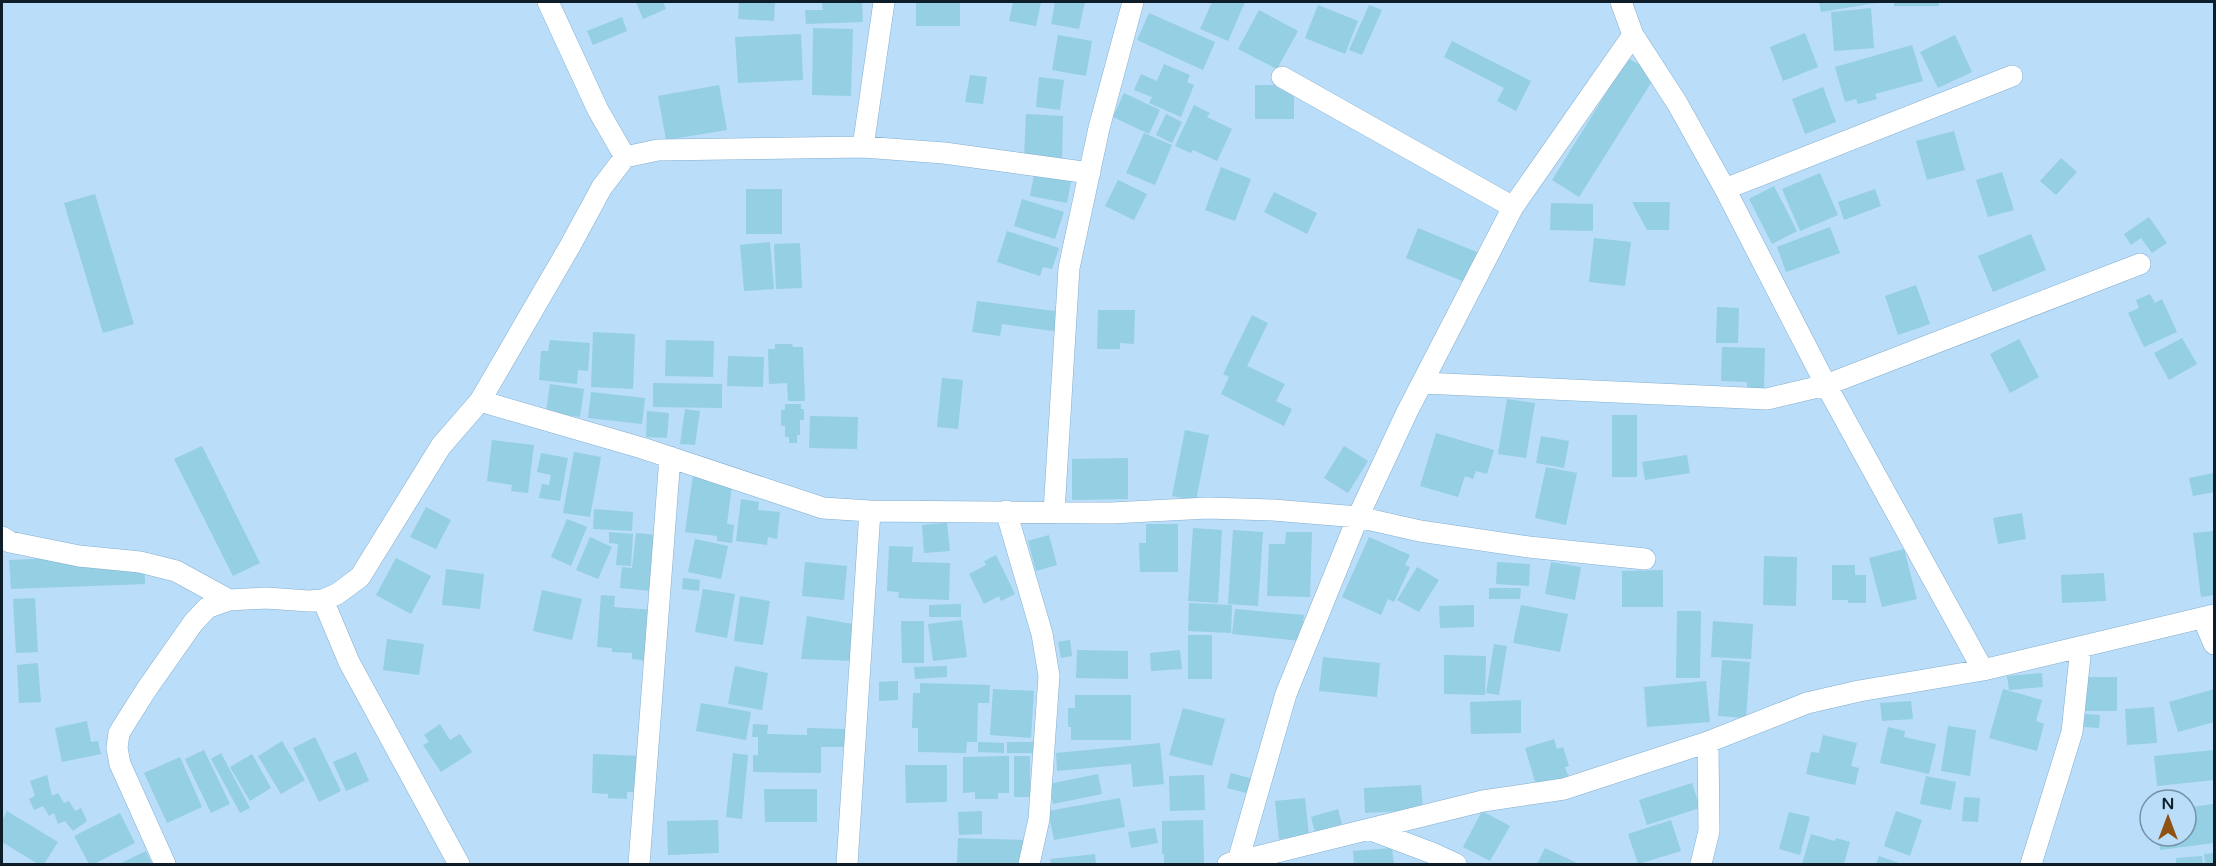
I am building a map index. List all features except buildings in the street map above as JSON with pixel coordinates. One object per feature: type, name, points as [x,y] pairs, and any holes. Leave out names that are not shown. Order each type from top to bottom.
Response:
[{"type":"street","points":[[548,2],[598,110],[625,157]]},
{"type":"street","points":[[863,147],[884,2]]},
{"type":"street","points":[[1054,512],[1069,268],[1099,128],[1133,2]]},
{"type":"street","points":[[1621,2],[1633,34],[1677,103],[1725,189],[1826,386],[1983,670]]},
{"type":"street","points":[[1633,34],[1559,144],[1513,207],[1358,517],[1286,694],[1233,863],[1269,859],[1484,801],[1564,789],[1708,742],[1807,703],[1860,691],[1983,670],[2209,617],[2214,644]]},
{"type":"street","points":[[1725,189],[2012,76]]},
{"type":"street","points":[[1282,77],[1513,207]]},
{"type":"street","points":[[165,864],[120,764],[117,748],[119,733],[146,690],[193,623],[207,608],[229,600],[266,598],[323,600],[337,594],[360,577],[441,446],[480,401],[602,187],[625,157],[658,150],[863,147],[944,153],[1090,173]]},
{"type":"street","points":[[1423,383],[1767,399],[1826,386],[2139,264]]},
{"type":"street","points":[[480,401],[670,457],[823,508],[870,511],[1112,513],[1208,508],[1273,510],[1358,517],[1419,531],[1529,547],[1645,559]]},
{"type":"street","points":[[639,864],[670,457]]},
{"type":"street","points":[[847,864],[870,511]]},
{"type":"street","points":[[1006,511],[1042,634],[1049,676],[1039,819],[1029,864]]},
{"type":"street","points":[[2,537],[10,542],[79,556],[140,562],[176,572],[229,600]]},
{"type":"street","points":[[323,600],[349,662],[459,864]]},
{"type":"street","points":[[2031,864],[2072,732],[2081,647]]},
{"type":"street","points":[[1701,864],[1709,831],[1708,742]]},
{"type":"street","points":[[1371,830],[1456,864]]}]
